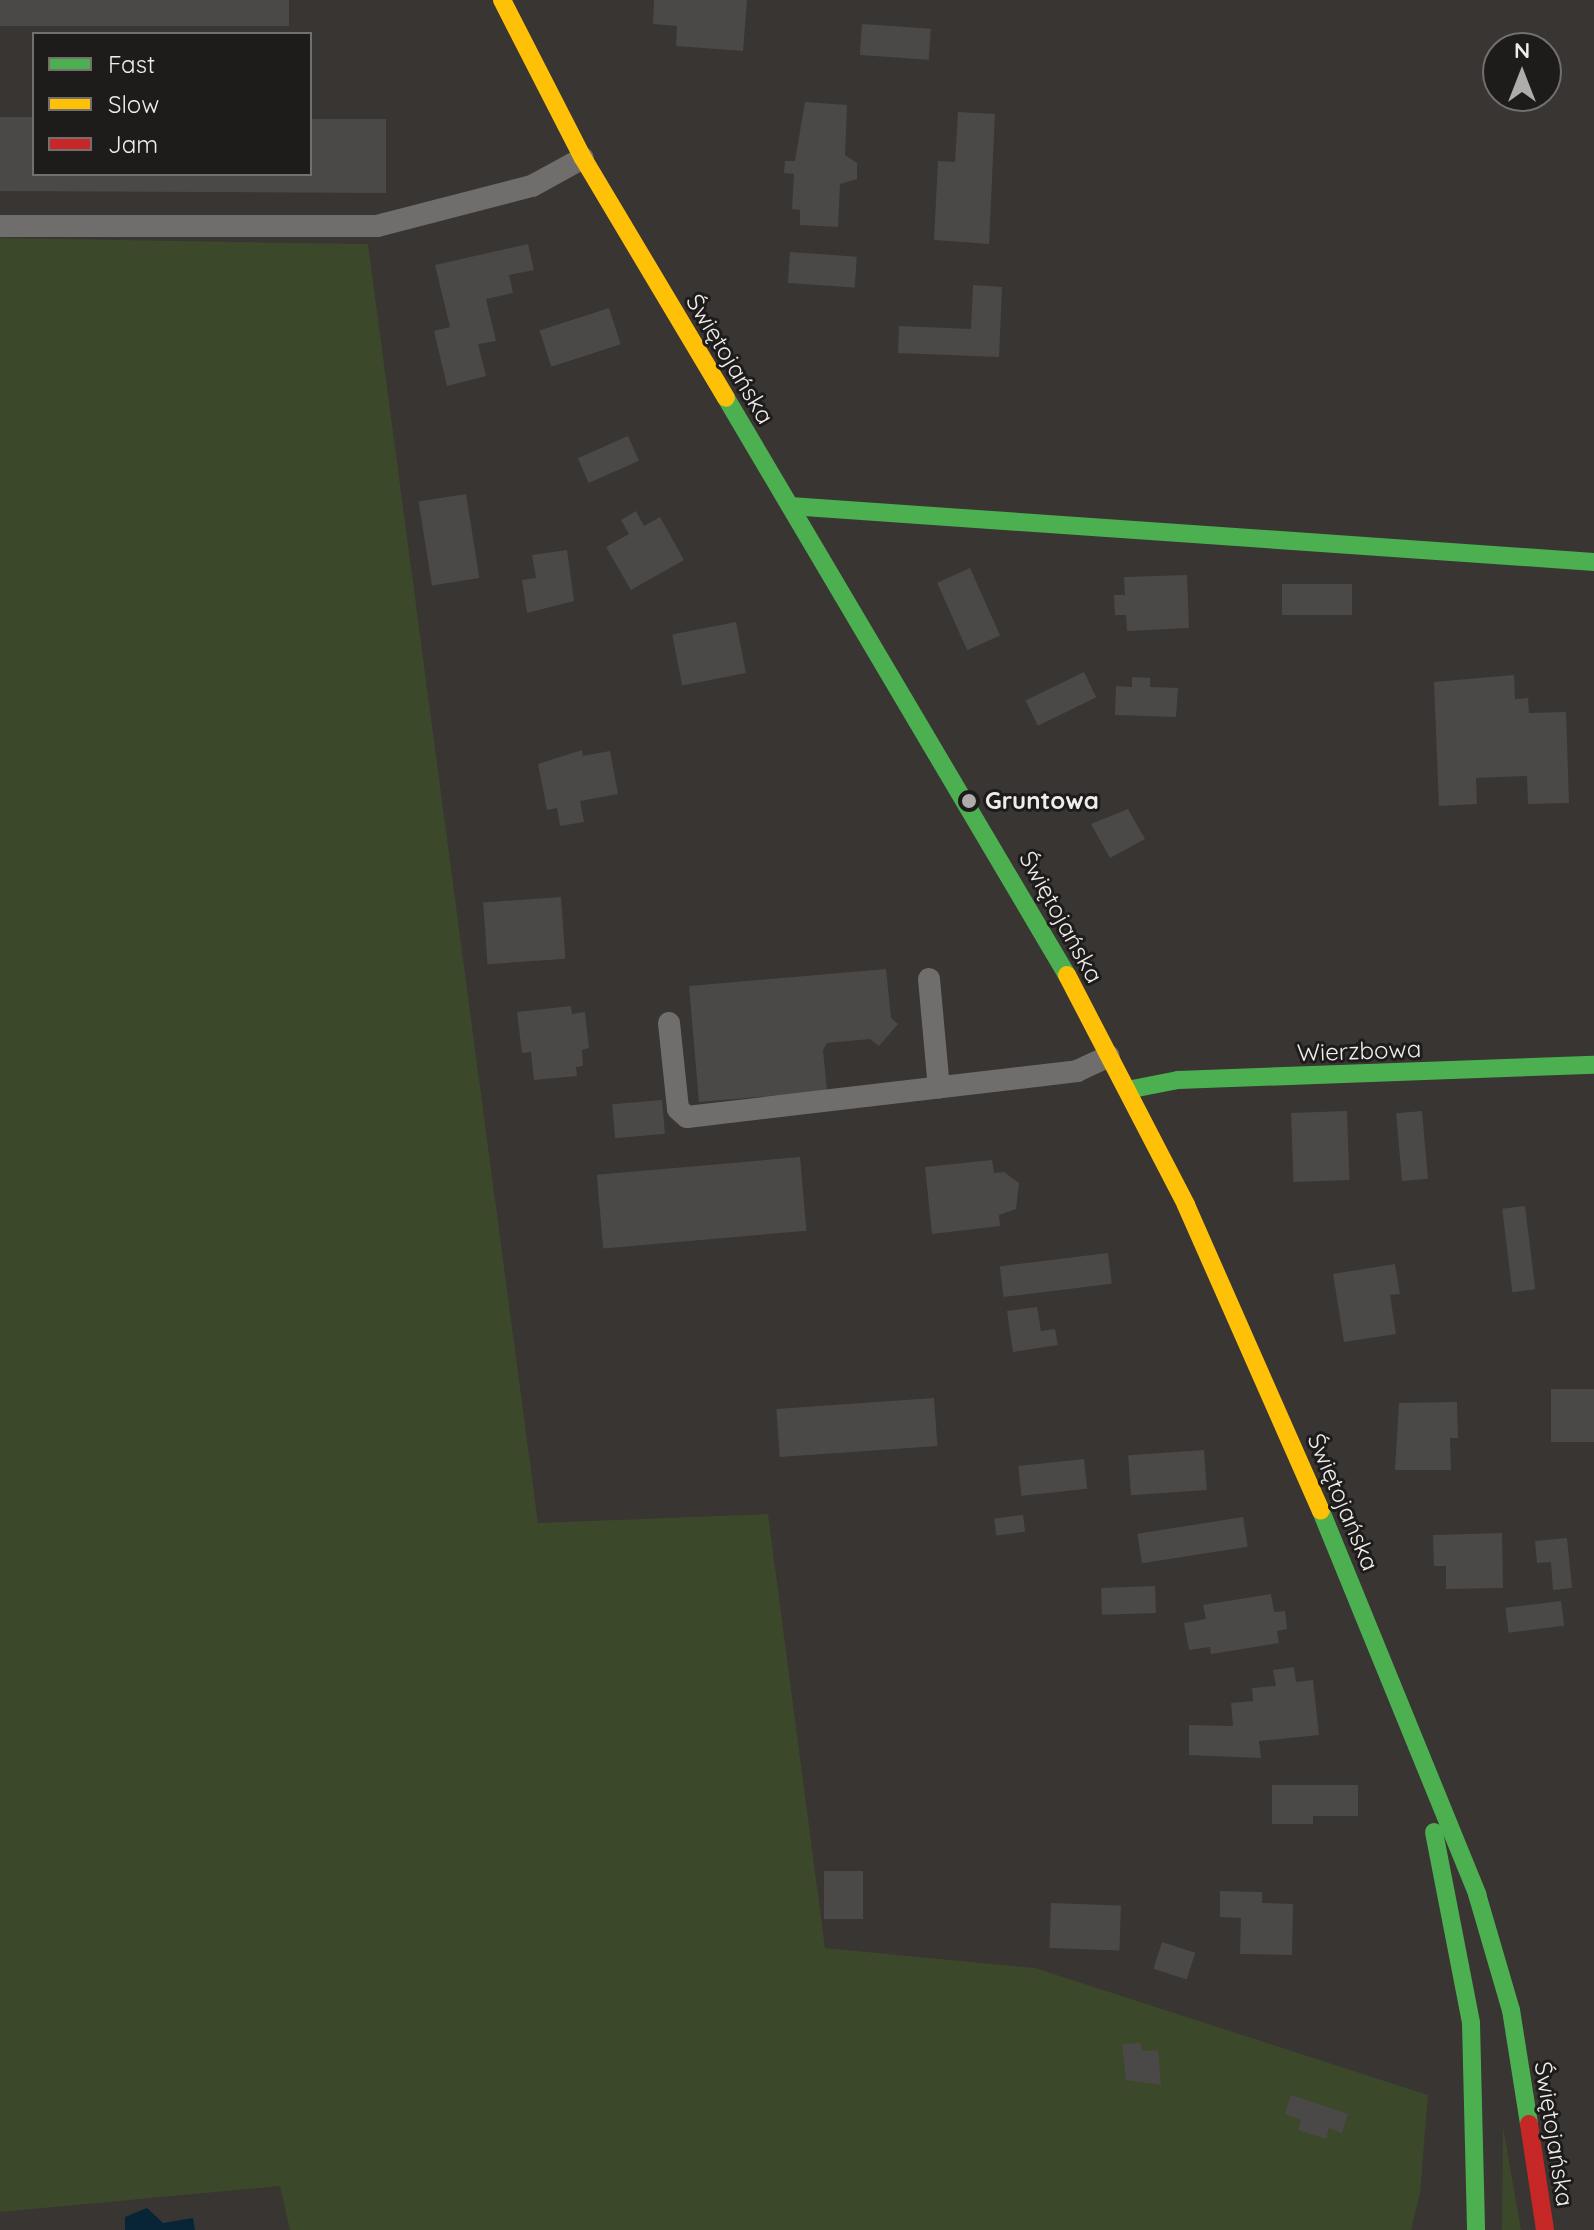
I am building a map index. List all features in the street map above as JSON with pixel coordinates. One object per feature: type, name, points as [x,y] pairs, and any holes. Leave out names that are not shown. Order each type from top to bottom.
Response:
[{"type":"street","name":"Świętojańska","points":[[502,0],[583,158],[956,779],[1109,1056],[1186,1205],[1295,1447],[1424,1773],[1477,1894],[1511,2010],[1545,2230]]},
{"type":"street","points":[[790,506],[1594,562]]},
{"type":"street","name":"Wierzbowa","points":[[1127,1090],[1178,1080],[1594,1065]]},
{"type":"street","name":"Świętojańska","points":[[1424,1773],[1471,2023],[1476,2230]]},
{"type":"lane","points":[[0,226],[377,226],[532,186],[583,158]]},
{"type":"lane","points":[[929,979],[939,1088]]},
{"type":"lane","points":[[669,1023],[678,1109],[687,1117],[1077,1071],[1109,1056]]},
{"type":"green space","points":[[0,238],[368,244],[538,1523],[768,1514],[825,1948],[1035,1968],[1428,2095],[1420,2193],[1411,2230],[290,2230],[280,2186],[0,2212]]},
{"type":"green space","points":[[1503,2127],[1521,2230],[1502,2230]]},
{"type":"water","points":[[147,2208],[163,2223],[193,2218],[195,2230],[125,2230],[125,2217]]},
{"type":"building","points":[[0,0],[289,0],[289,26],[0,26]]},
{"type":"building","points":[[654,0],[747,0],[743,51],[676,46],[677,26],[653,24]]},
{"type":"building","points":[[862,24],[931,29],[929,60],[860,55]]},
{"type":"building","points":[[805,102],[847,105],[845,155],[857,163],[857,179],[840,184],[838,227],[800,225],[800,210],[792,209],[794,174],[784,173],[785,161],[795,161]]},
{"type":"building","points":[[958,112],[995,114],[989,244],[934,240],[938,161],[955,162]]},
{"type":"building","points":[[0,117],[32,117],[32,176],[312,176],[312,119],[386,119],[386,193],[0,191]]},
{"type":"building","points":[[528,244],[534,270],[509,275],[513,293],[486,299],[496,341],[478,344],[486,376],[447,386],[434,331],[450,327],[435,265]]},
{"type":"building","points":[[790,252],[857,257],[855,288],[788,283]]},
{"type":"building","points":[[973,285],[1002,287],[999,357],[898,353],[899,326],[971,329]]},
{"type":"building","points":[[609,308],[621,344],[551,367],[540,331]]},
{"type":"building","points":[[628,436],[639,461],[589,483],[578,458]]},
{"type":"building","points":[[466,494],[479,578],[432,585],[419,502]]},
{"type":"building","points":[[636,511],[644,526],[660,517],[684,560],[631,590],[606,547],[629,534],[621,520]]},
{"type":"building","points":[[567,550],[574,601],[527,613],[522,580],[536,578],[532,555]]},
{"type":"building","points":[[970,568],[1000,636],[967,650],[937,583]]},
{"type":"building","points":[[1187,575],[1189,628],[1127,631],[1126,615],[1115,615],[1114,595],[1125,595],[1124,577]]},
{"type":"building","points":[[1282,584],[1352,584],[1352,615],[1282,615]]},
{"type":"building","points":[[736,622],[746,673],[682,685],[672,634]]},
{"type":"building","points":[[1084,672],[1096,697],[1038,726],[1026,700]]},
{"type":"building","points":[[1514,675],[1515,699],[1528,698],[1529,713],[1566,712],[1569,803],[1528,804],[1527,776],[1476,778],[1477,804],[1439,806],[1434,682]]},
{"type":"building","points":[[1132,677],[1150,678],[1150,687],[1178,688],[1176,717],[1115,715],[1116,686],[1132,687]]},
{"type":"building","points":[[582,750],[583,756],[610,751],[618,794],[580,801],[584,822],[560,826],[557,808],[547,810],[538,764]]},
{"type":"building","points":[[1128,809],[1145,839],[1110,858],[1091,824]]},
{"type":"building","points":[[561,897],[565,959],[488,964],[483,902]]},
{"type":"building","points":[[886,969],[891,1018],[898,1024],[879,1046],[870,1039],[827,1043],[823,1050],[827,1091],[699,1102],[689,986]]},
{"type":"building","points":[[571,1006],[572,1014],[585,1012],[589,1048],[582,1050],[583,1066],[576,1067],[577,1076],[534,1080],[531,1052],[522,1053],[517,1012]]},
{"type":"building","points":[[662,1100],[665,1134],[615,1138],[612,1104]]},
{"type":"building","points":[[1347,1111],[1349,1180],[1293,1182],[1291,1113]]},
{"type":"building","points":[[1422,1111],[1428,1179],[1402,1181],[1396,1113]]},
{"type":"building","points":[[800,1157],[806,1231],[603,1248],[597,1175]]},
{"type":"building","points":[[992,1160],[994,1173],[1004,1172],[1019,1183],[1016,1209],[999,1215],[1000,1226],[932,1234],[925,1167]]},
{"type":"building","points":[[1525,1206],[1535,1289],[1512,1292],[1502,1209]]},
{"type":"building","points":[[1108,1253],[1112,1284],[1004,1297],[1000,1266]]},
{"type":"building","points":[[1395,1264],[1400,1294],[1390,1295],[1396,1334],[1344,1342],[1333,1274]]},
{"type":"building","points":[[1037,1307],[1041,1331],[1055,1329],[1058,1345],[1013,1352],[1007,1311]]},
{"type":"building","points":[[1551,1389],[1594,1389],[1594,1442],[1551,1442]]},
{"type":"building","points":[[934,1398],[937,1446],[780,1457],[776,1409]]},
{"type":"building","points":[[1457,1402],[1458,1438],[1450,1438],[1451,1470],[1395,1470],[1399,1403]]},
{"type":"building","points":[[1204,1450],[1207,1490],[1131,1495],[1128,1455]]},
{"type":"building","points":[[1084,1459],[1087,1489],[1021,1496],[1018,1466]]},
{"type":"building","points":[[1023,1515],[1025,1532],[996,1535],[994,1519]]},
{"type":"building","points":[[1243,1517],[1248,1547],[1142,1563],[1137,1534]]},
{"type":"building","points":[[1502,1533],[1503,1588],[1446,1589],[1446,1566],[1434,1566],[1433,1535]]},
{"type":"building","points":[[1567,1538],[1572,1588],[1553,1590],[1551,1562],[1537,1563],[1535,1541]]},
{"type":"building","points":[[1155,1586],[1156,1613],[1102,1615],[1101,1588]]},
{"type":"building","points":[[1271,1594],[1274,1612],[1285,1611],[1287,1629],[1277,1631],[1279,1643],[1211,1654],[1210,1647],[1189,1650],[1184,1623],[1206,1619],[1203,1605]]},
{"type":"building","points":[[1561,1601],[1564,1626],[1508,1633],[1505,1608]]},
{"type":"building","points":[[1294,1667],[1296,1682],[1313,1680],[1319,1735],[1259,1741],[1261,1758],[1189,1755],[1189,1725],[1233,1726],[1231,1703],[1253,1701],[1252,1688],[1276,1686],[1273,1670]]},
{"type":"building","points":[[1272,1785],[1358,1785],[1358,1816],[1313,1816],[1313,1824],[1272,1824]]},
{"type":"building","points":[[824,1871],[863,1871],[863,1919],[824,1919]]},
{"type":"building","points":[[1220,1891],[1262,1892],[1262,1903],[1293,1904],[1292,1955],[1240,1954],[1241,1918],[1220,1917]]},
{"type":"building","points":[[1051,1903],[1121,1905],[1119,1950],[1049,1948]]},
{"type":"building","points":[[1162,1942],[1195,1953],[1187,1979],[1153,1969]]},
{"type":"building","points":[[1141,2043],[1142,2051],[1158,2050],[1161,2085],[1126,2080],[1122,2044]]},
{"type":"building","points":[[1291,2095],[1348,2114],[1342,2133],[1329,2128],[1326,2139],[1298,2130],[1301,2120],[1285,2114]]},
{"type":"traffic: fast","points":[[726,398],[1067,975]]},
{"type":"traffic: fast","points":[[790,506],[1594,562]]},
{"type":"traffic: fast","points":[[1127,1090],[1178,1080],[1594,1065]]},
{"type":"traffic: fast","points":[[1321,1511],[1477,1894],[1511,2010],[1529,2124]]},
{"type":"traffic: fast","points":[[1434,1832],[1471,2023],[1476,2230]]},
{"type":"traffic: slow","points":[[502,0],[583,158],[726,398]]},
{"type":"traffic: slow","points":[[1067,975],[1186,1205],[1321,1511]]},
{"type":"traffic: jam","points":[[1529,2124],[1545,2230]]},
{"type":"place","name":"Gruntowa","points":[[969,801]]}]
